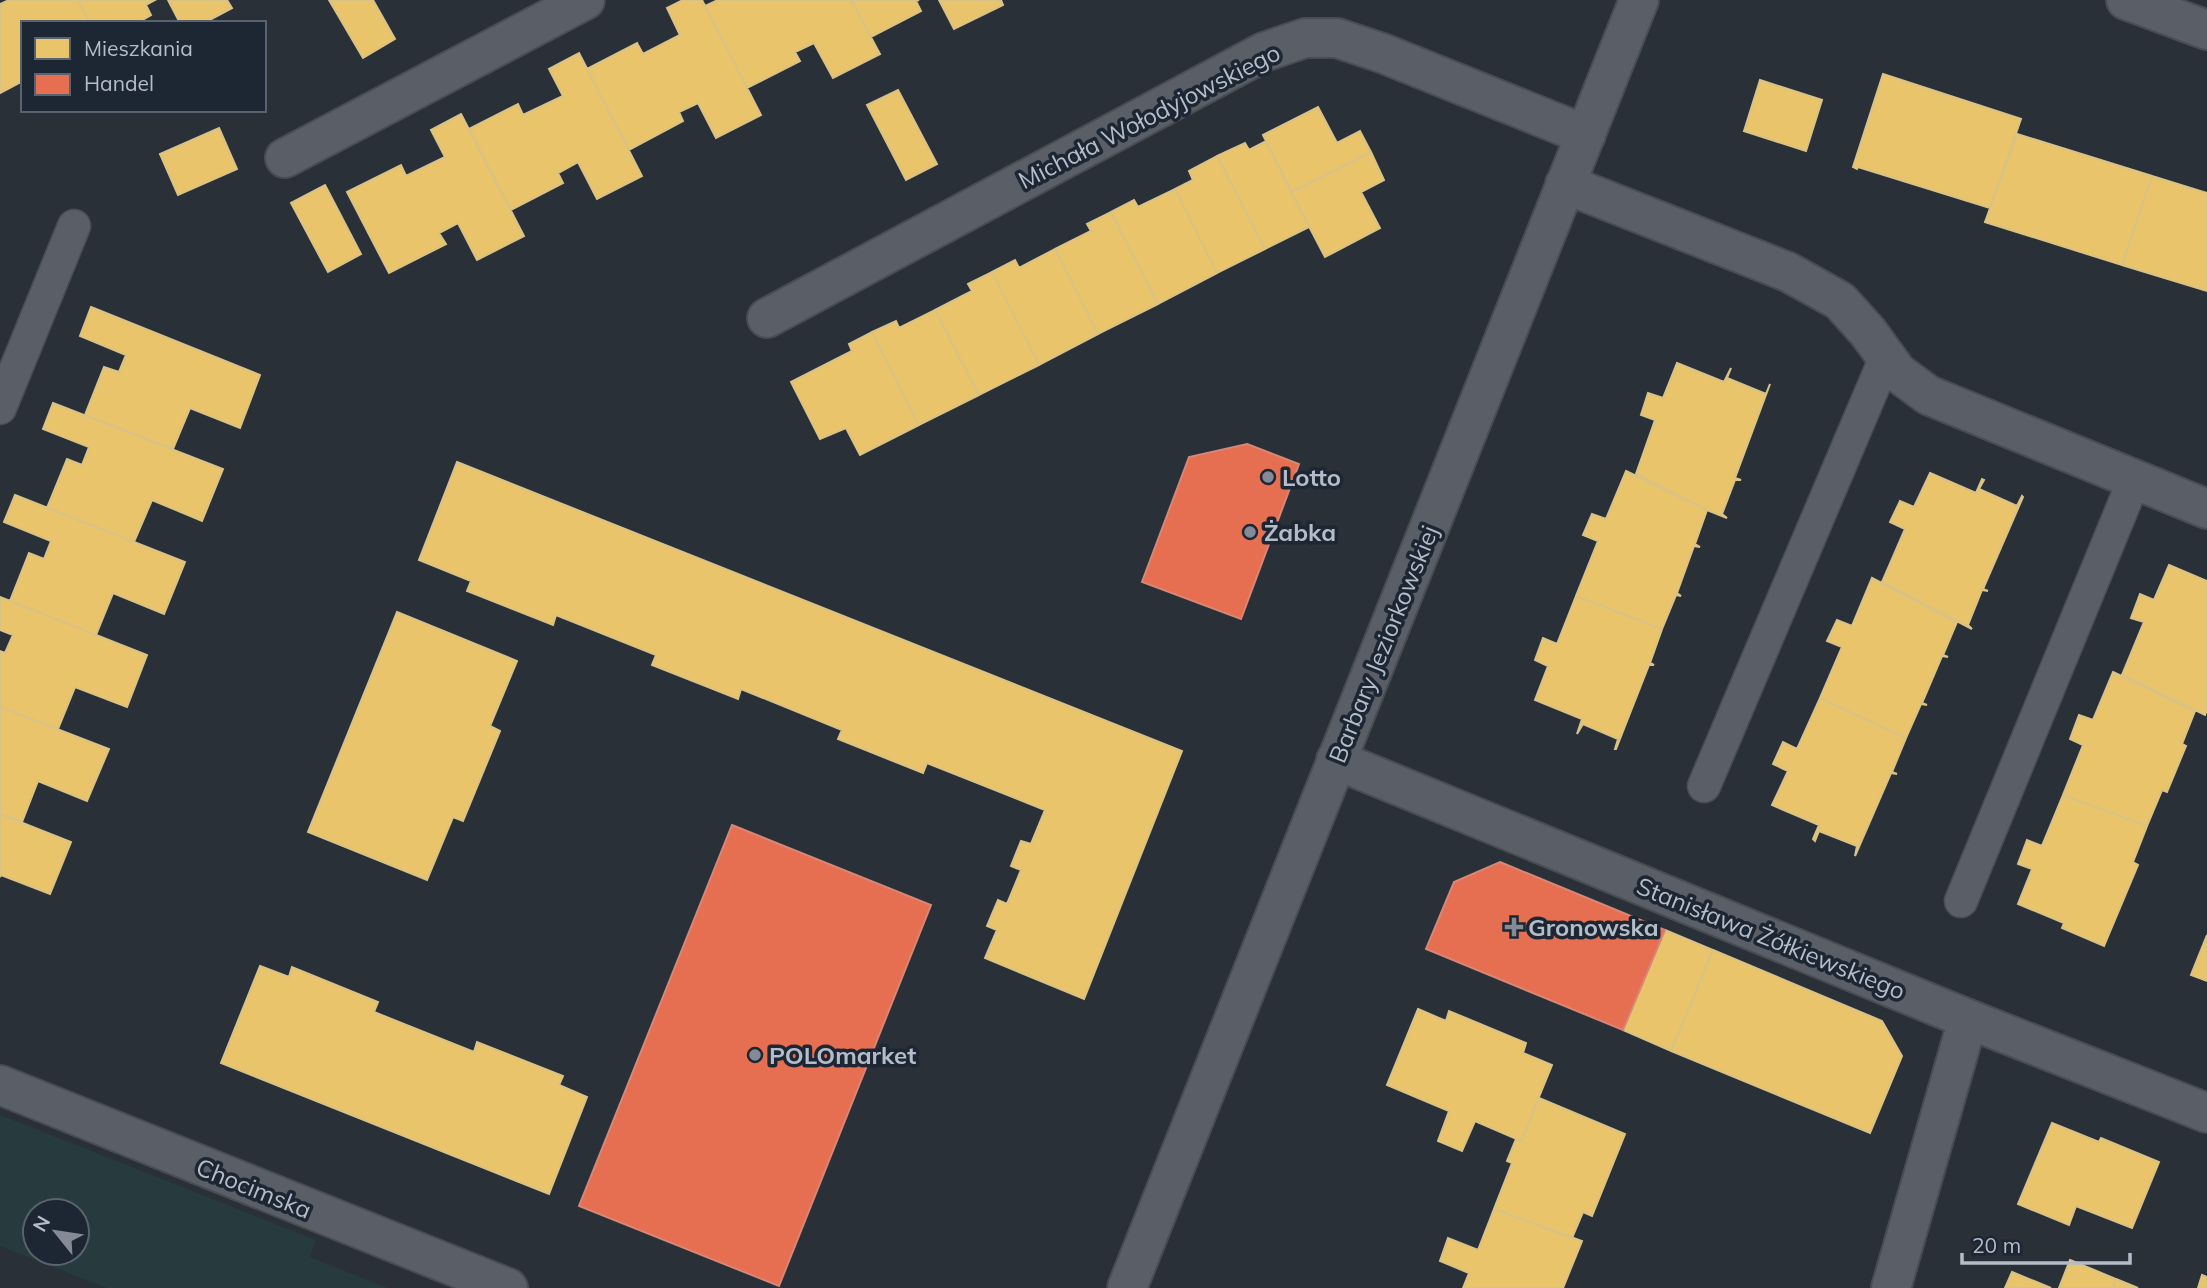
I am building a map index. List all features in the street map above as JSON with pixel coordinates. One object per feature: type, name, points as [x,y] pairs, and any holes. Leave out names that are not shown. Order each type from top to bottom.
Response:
[{"type":"street","points":[[285,158],[585,0]]},
{"type":"street","name":"Barbary Jeziorkowskiej","points":[[1127,1288],[1639,0]]},
{"type":"street","points":[[2126,0],[2207,30]]},
{"type":"street","name":"Michała Wołodyjowskiego","points":[[767,318],[1264,51],[1305,38],[1337,38],[1382,53],[1586,135]]},
{"type":"street","points":[[1566,184],[1788,272],[1840,301],[1868,332],[1896,372],[1928,395],[2207,509]]},
{"type":"street","name":"Stanisława Żółkiewskiego","points":[[1336,760],[1968,1019],[2207,1113]]},
{"type":"street","points":[[1891,1288],[1968,1019]]},
{"type":"street","name":"Chocimska","points":[[0,1085],[508,1288]]},
{"type":"lane","points":[[0,408],[75,226]]},
{"type":"lane","points":[[1704,786],[1886,357]]},
{"type":"lane","points":[[1961,901],[2134,480]]},
{"type":"green space","points":[[0,1115],[316,1240],[310,1257],[388,1288],[107,1288],[54,1267],[91,1267],[91,1197],[21,1197],[21,1254],[0,1246]]},
{"type":"building: Mieszkania","points":[[9,0],[78,0],[89,21],[21,21],[21,82],[0,93],[0,4]]},
{"type":"building: Mieszkania","points":[[78,0],[155,0],[146,5],[151,15],[140,21],[89,21]]},
{"type":"building: Mieszkania","points":[[168,0],[227,0],[232,8],[208,21],[179,21]]},
{"type":"building: Mieszkania","points":[[329,0],[373,0],[395,39],[363,58]]},
{"type":"building: Mieszkania","points":[[683,0],[702,0],[761,115],[716,138],[698,103],[679,112],[683,121],[629,150],[587,69],[637,43],[643,54],[680,35],[667,8]]},
{"type":"building: Mieszkania","points":[[718,0],[851,0],[880,54],[833,78],[814,43],[795,52],[800,61],[747,88],[705,6]]},
{"type":"building: Mieszkania","points":[[851,0],[919,0],[916,1],[921,11],[871,37]]},
{"type":"building: Mieszkania","points":[[939,0],[1001,0],[1003,5],[954,29]]},
{"type":"building: Mieszkania","points":[[579,53],[642,176],[597,199],[578,162],[558,173],[563,183],[511,210],[469,129],[518,104],[523,115],[563,96],[549,69]]},
{"type":"building: Mieszkania","points":[[1883,74],[2021,119],[1990,208],[1853,167]]},
{"type":"building: Mieszkania","points":[[1760,80],[1822,100],[1806,151],[1744,131]]},
{"type":"building: Mieszkania","points":[[898,90],[937,164],[906,180],[867,105]]},
{"type":"building: Mieszkania","points":[[1318,107],[1337,143],[1360,131],[1371,152],[1291,192],[1263,135]]},
{"type":"building: Mieszkania","points":[[461,114],[524,236],[477,260],[458,223],[439,233],[446,244],[389,273],[347,192],[401,165],[406,176],[445,157],[431,130]]},
{"type":"building: Mieszkania","points":[[219,128],[237,169],[178,195],[160,154]]},
{"type":"building: Mieszkania","points":[[2017,134],[2152,176],[2122,265],[1985,222]]},
{"type":"building: Mieszkania","points":[[1266,141],[1309,227],[1265,249],[1217,156],[1245,143],[1249,150]]},
{"type":"building: Mieszkania","points":[[1371,152],[1384,180],[1361,192],[1380,228],[1325,257],[1291,192]]},
{"type":"building: Mieszkania","points":[[1217,156],[1265,249],[1217,273],[1175,189],[1193,180],[1189,171]]},
{"type":"building: Mieszkania","points":[[2152,176],[2207,193],[2207,291],[2122,265]]},
{"type":"building: Mieszkania","points":[[325,185],[361,254],[328,272],[291,203]]},
{"type":"building: Mieszkania","points":[[1175,189],[1217,273],[1158,304],[1111,212],[1134,200],[1138,207]]},
{"type":"building: Mieszkania","points":[[1111,212],[1158,304],[1098,334],[1055,249],[1091,231],[1087,224]]},
{"type":"building: Mieszkania","points":[[1055,249],[1098,334],[1039,365],[992,272],[1015,260],[1019,268]]},
{"type":"building: Mieszkania","points":[[992,272],[1039,365],[979,395],[935,310],[972,291],[968,284]]},
{"type":"building: Mieszkania","points":[[91,307],[260,375],[240,428],[190,408],[173,449],[85,415],[104,367],[119,372],[126,355],[80,336]]},
{"type":"building: Mieszkania","points":[[935,310],[979,395],[919,425],[872,332],[896,321],[899,328]]},
{"type":"building: Mieszkania","points":[[872,332],[919,425],[860,455],[846,428],[820,439],[791,382],[852,351],[849,344]]},
{"type":"building: Mieszkania","points":[[1677,363],[1724,382],[1731,368],[1727,378],[1766,394],[1770,384],[1735,478],[1741,480],[1735,480],[1722,514],[1727,518],[1636,474],[1655,420],[1641,415],[1648,393],[1663,398]]},
{"type":"building: Mieszkania","points":[[53,403],[223,469],[202,521],[152,500],[134,542],[47,508],[67,459],[82,465],[89,447],[43,429]]},
{"type":"building: Mieszkania","points":[[457,462],[1182,751],[1084,999],[985,958],[997,930],[987,926],[998,900],[1007,904],[1021,870],[1011,866],[1021,841],[1031,844],[1045,810],[927,763],[923,773],[838,739],[842,730],[741,689],[738,699],[652,665],[656,655],[556,615],[553,625],[467,591],[471,581],[419,560]]},
{"type":"building: Mieszkania","points":[[1626,471],[1707,510],[1695,544],[1700,547],[1694,546],[1677,593],[1681,596],[1676,595],[1662,629],[1576,596],[1598,541],[1583,535],[1592,514],[1606,519]]},
{"type":"building: Mieszkania","points":[[1930,473],[1976,493],[1982,479],[1984,480],[1979,489],[2017,506],[2023,497],[1983,589],[1988,591],[1982,590],[1968,625],[1972,629],[1882,582],[1905,529],[1890,522],[1900,501],[1914,507]]},
{"type":"building: Mieszkania","points":[[15,495],[185,562],[164,614],[113,593],[96,635],[10,601],[29,553],[44,559],[51,541],[4,522]]},
{"type":"building: Mieszkania","points":[[2169,565],[2207,581],[2205,715],[2122,675],[2144,622],[2131,618],[2140,594],[2154,600]]},
{"type":"building: Mieszkania","points":[[1872,578],[1957,622],[1943,655],[1948,657],[1942,656],[1922,703],[1927,705],[1921,704],[1906,738],[1820,698],[1842,647],[1827,641],[1837,620],[1852,626]]},
{"type":"building: Mieszkania","points":[[1576,596],[1662,629],[1650,663],[1654,665],[1649,665],[1616,749],[1618,739],[1583,724],[1577,734],[1582,719],[1535,700],[1548,666],[1535,660],[1543,638],[1557,644]]},
{"type":"building: Mieszkania","points":[[0,597],[147,655],[127,707],[75,687],[58,729],[0,707],[0,651],[5,653],[13,635],[0,630]]},
{"type":"building: Mieszkania","points":[[397,612],[517,661],[490,726],[500,731],[463,821],[453,817],[427,880],[308,832]]},
{"type":"building: Mieszkania","points":[[2113,672],[2195,711],[2182,744],[2186,746],[2167,792],[2162,790],[2147,826],[2063,795],[2083,745],[2070,739],[2079,715],[2093,720]]},
{"type":"building: Mieszkania","points":[[1820,698],[1906,738],[1892,772],[1897,774],[1891,773],[1855,856],[1857,846],[1819,831],[1815,841],[1813,839],[1819,825],[1772,805],[1788,771],[1773,764],[1783,742],[1797,749]]},
{"type":"building: Mieszkania","points":[[0,707],[109,749],[87,801],[38,781],[22,822],[0,814]]},
{"type":"building: Mieszkania","points":[[2063,795],[2147,826],[2133,862],[2138,865],[2104,946],[2062,928],[2064,923],[2018,904],[2032,869],[2018,864],[2027,840],[2042,846]]},
{"type":"building: Mieszkania","points":[[0,814],[71,842],[50,894],[1,875],[0,877]]},
{"type":"building: Mieszkania","points":[[1665,930],[1713,950],[1671,1051],[1623,1030]]},
{"type":"building: Mieszkania","points":[[2207,935],[2207,981],[2191,975]]},
{"type":"building: Mieszkania","points":[[1713,950],[1882,1021],[1902,1056],[1870,1133],[1671,1051]]},
{"type":"building: Mieszkania","points":[[260,966],[289,977],[292,967],[378,1002],[374,1012],[474,1052],[477,1042],[563,1076],[559,1085],[587,1097],[549,1194],[221,1063]]},
{"type":"building: Mieszkania","points":[[1418,1009],[1446,1021],[1449,1011],[1526,1043],[1523,1053],[1552,1065],[1521,1141],[1475,1121],[1462,1151],[1438,1141],[1449,1111],[1387,1085]]},
{"type":"building: Mieszkania","points":[[1539,1098],[1625,1134],[1592,1216],[1583,1212],[1572,1238],[1494,1209],[1512,1163],[1507,1161],[1516,1139],[1521,1141]]},
{"type":"building: Mieszkania","points":[[2052,1123],[2099,1142],[2101,1138],[2159,1162],[2132,1228],[2076,1206],[2069,1225],[2018,1204]]},
{"type":"building: Mieszkania","points":[[1494,1209],[1582,1241],[1563,1288],[1463,1288],[1469,1273],[1440,1261],[1448,1238],[1478,1250]]},
{"type":"building: Mieszkania","points":[[2070,1260],[2116,1279],[2113,1288],[2059,1288]]},
{"type":"building: Mieszkania","points":[[2012,1272],[2051,1288],[2005,1288]]},
{"type":"building: Mieszkania","points":[[2202,1275],[2207,1277],[2207,1288],[2198,1288]]},
{"type":"building: Mieszkania","points":[[2116,1279],[2138,1288],[2113,1288]]},
{"type":"building: Handel","points":[[1247,444],[1299,464],[1241,619],[1142,582],[1189,457]]},
{"type":"building: Handel","name":"POLOmarket","points":[[732,825],[931,905],[779,1286],[579,1206]]},
{"type":"building: Handel","points":[[1500,862],[1665,930],[1623,1030],[1426,949],[1454,882]]},
{"type":"place","name":"Lotto","points":[[1268,477]]},
{"type":"place","name":"Żabka","points":[[1250,532]]},
{"type":"place","name":"Gronowska","points":[[1514,927]]},
{"type":"place","name":"POLOmarket","points":[[755,1055]]}]
